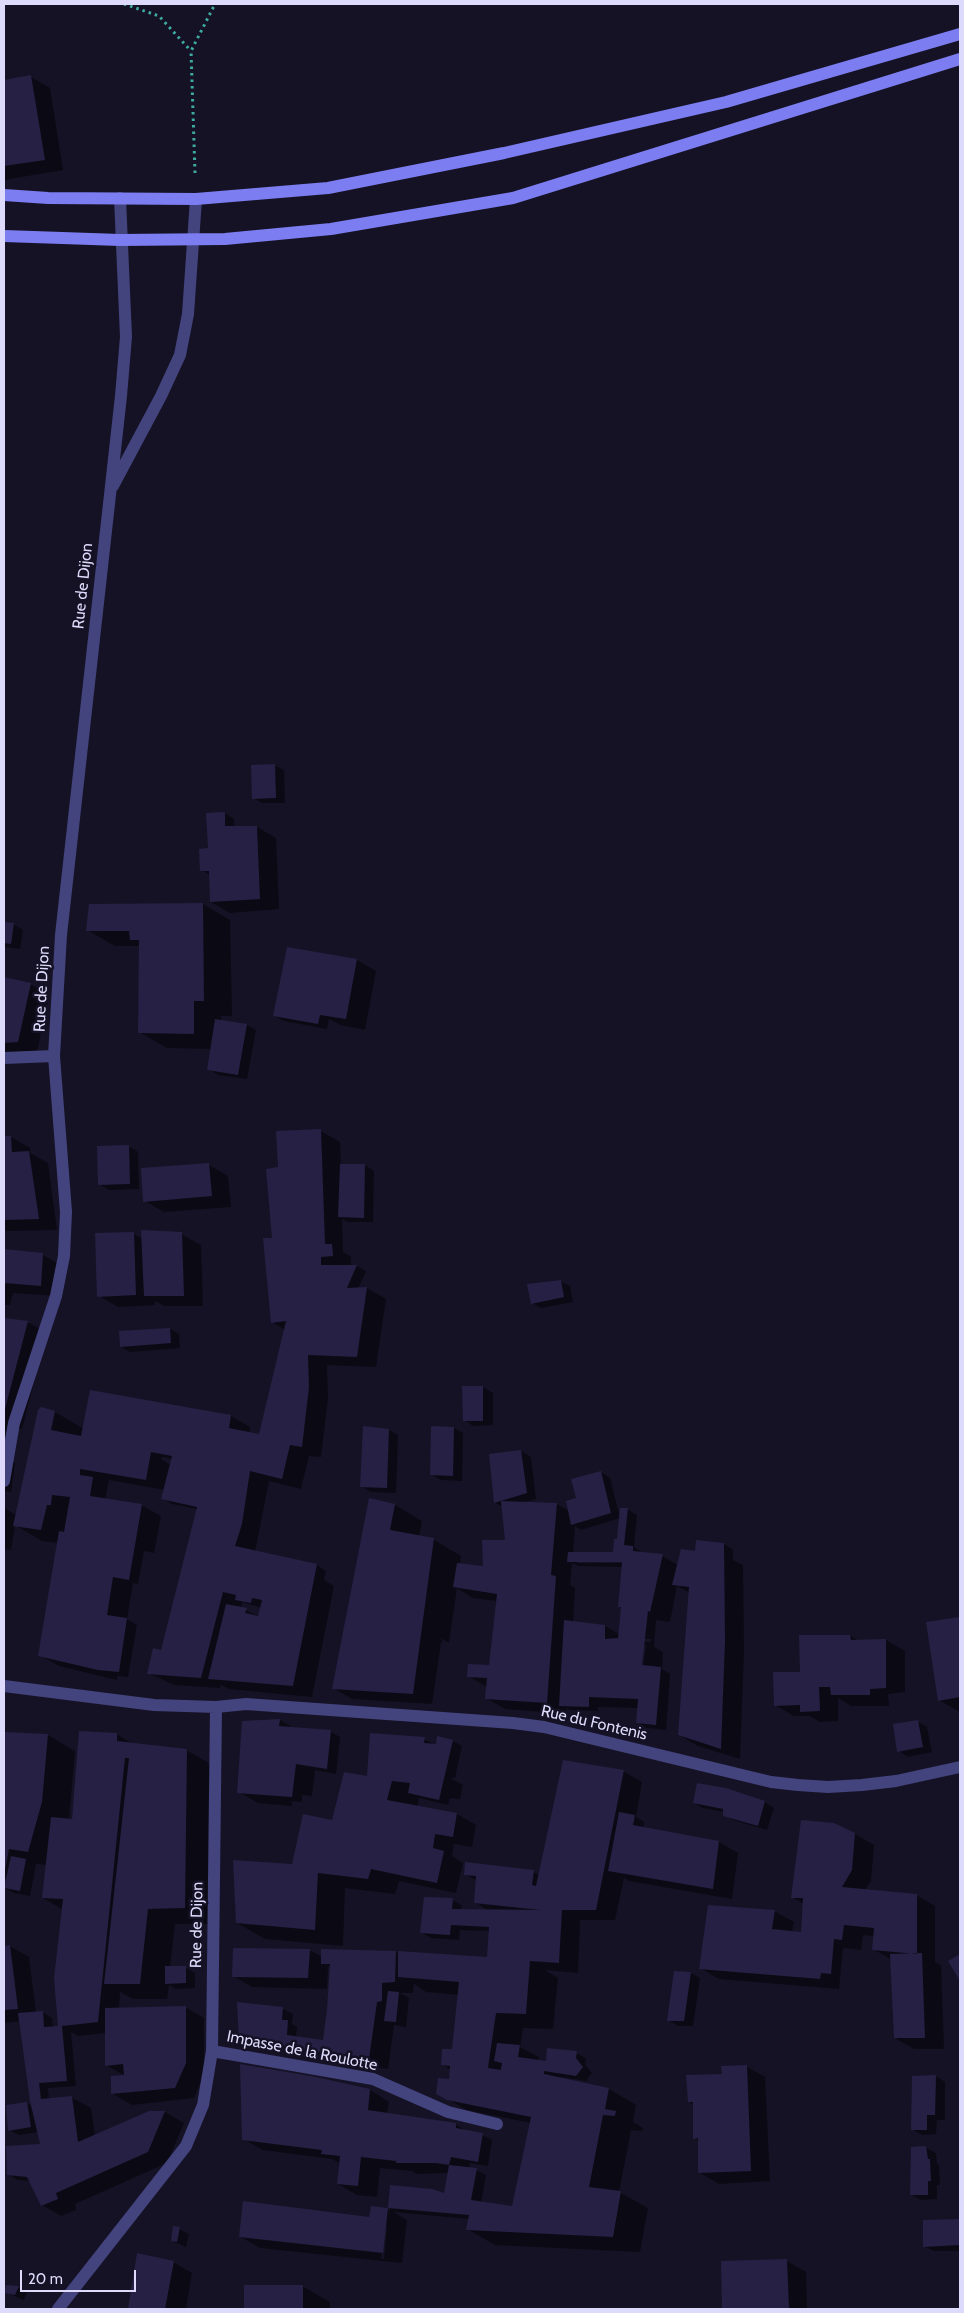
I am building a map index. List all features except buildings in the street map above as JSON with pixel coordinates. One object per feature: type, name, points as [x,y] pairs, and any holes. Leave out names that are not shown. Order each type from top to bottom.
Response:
[{"type":"main road","points":[[4,195],[196,199],[328,188],[504,153],[726,102],[960,34]]},
{"type":"main road","points":[[4,236],[120,240],[194,240],[331,229],[513,198],[960,59]]},
{"type":"street","name":"Rue de Dijon","points":[[4,1481],[14,1423],[56,1296],[64,1256],[66,1212],[54,1056],[61,935],[126,337],[120,240],[120,198]]},
{"type":"street","name":"Rue de Dijon","points":[[109,493],[137,443],[180,355],[188,314],[196,199]]},
{"type":"street","points":[[4,1058],[54,1056]]},
{"type":"street","points":[[4,1686],[154,1705],[216,1707]]},
{"type":"street","name":"Rue du Fontenis","points":[[216,1707],[246,1704],[529,1725],[771,1782],[798,1785],[828,1787],[862,1785],[960,1767]]},
{"type":"street","name":"Rue de Dijon","points":[[58,2309],[186,2146],[203,2105],[212,2050],[216,1707]]},
{"type":"street","name":"Impasse de la Roulotte","points":[[212,2050],[373,2079],[448,2112],[497,2124]]},
{"type":"path","points":[[124,4],[159,16],[191,51]]},
{"type":"path","points":[[196,199],[191,51],[215,4]]}]
